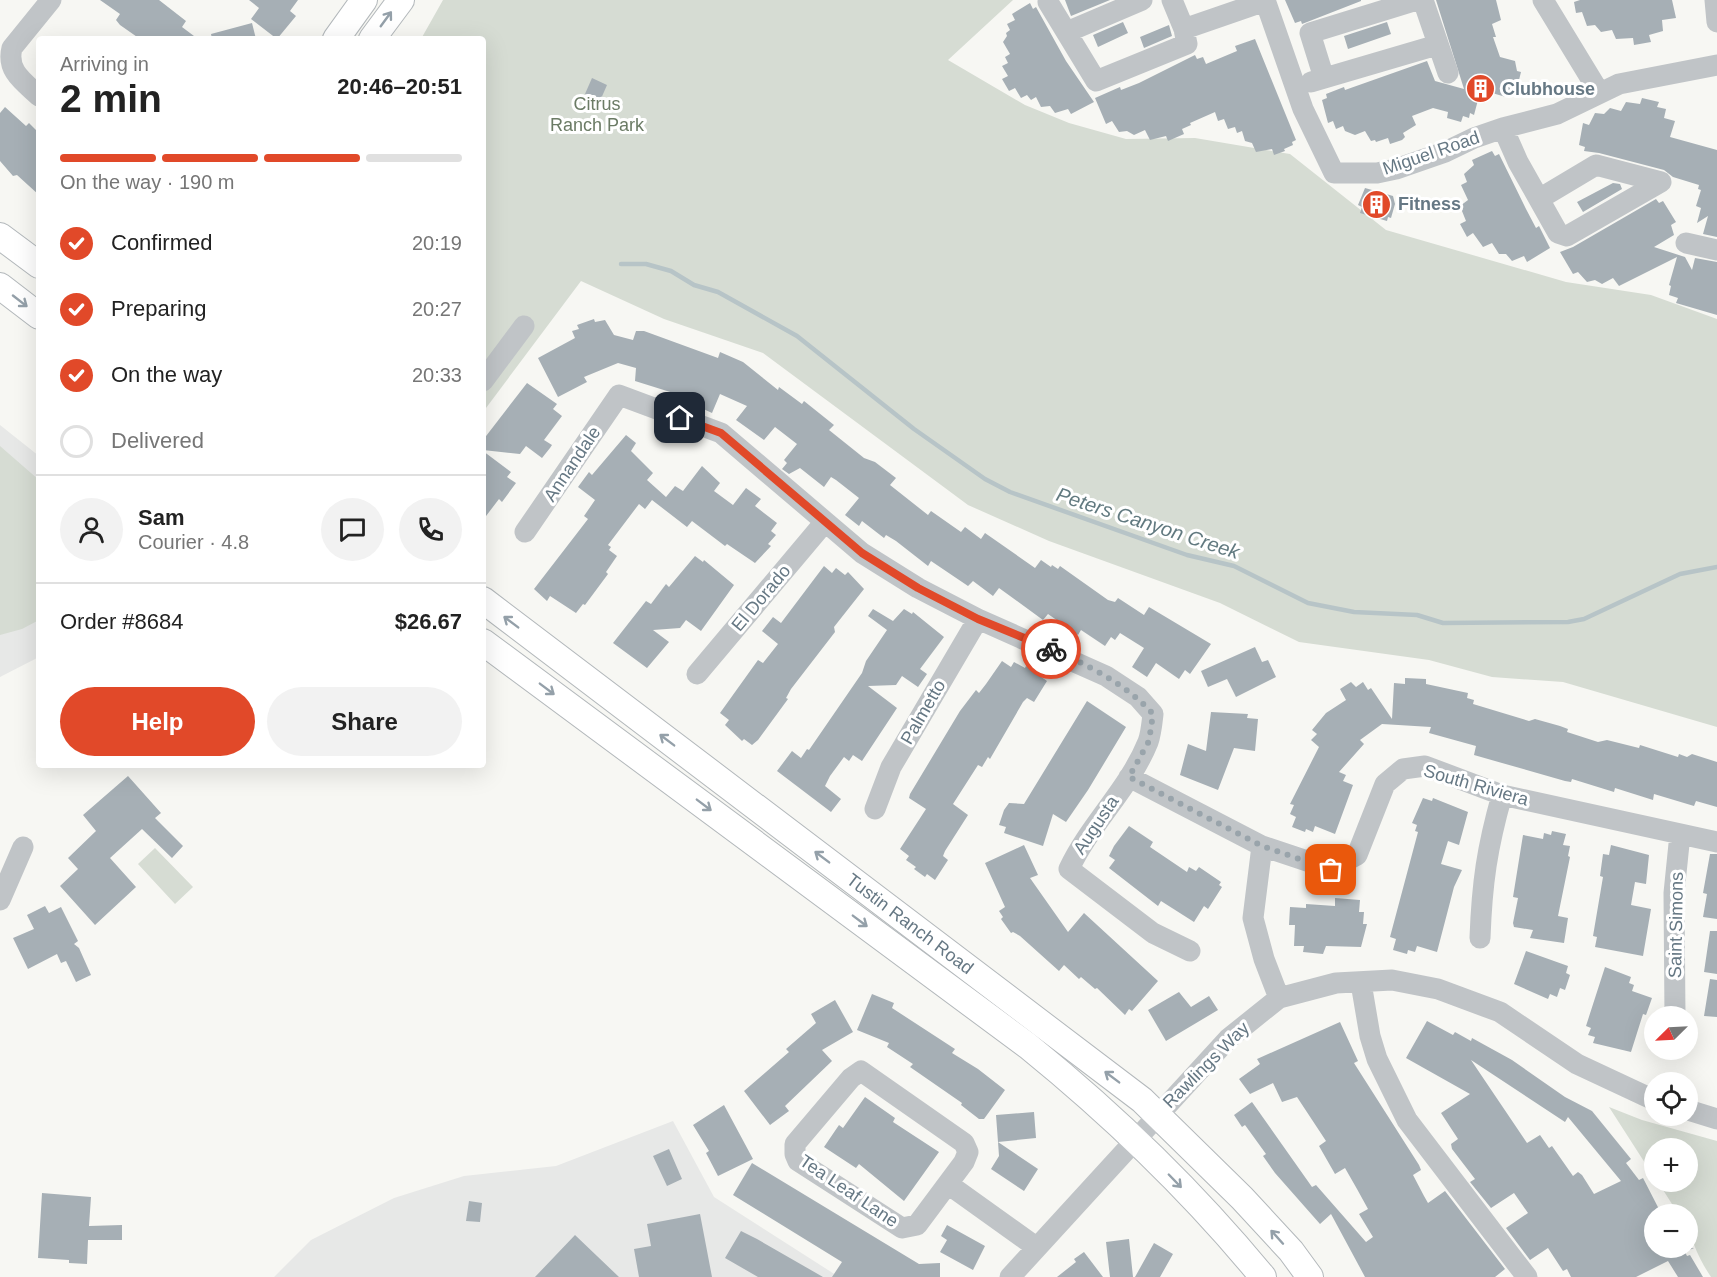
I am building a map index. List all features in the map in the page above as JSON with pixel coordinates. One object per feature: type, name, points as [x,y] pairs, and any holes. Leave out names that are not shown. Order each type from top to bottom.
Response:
[{"type":"main road","points":[[338,36],[364,0]]},
{"type":"main road","points":[[374,36],[401,0]]},
{"type":"main road","points":[[0,236],[36,264]]},
{"type":"main road","points":[[0,286],[36,314]]},
{"type":"main road","name":"Tustin Ranch Road","points":[[486,602],[1157,1113],[1242,1198],[1310,1277]]},
{"type":"main road","name":"Tustin Ranch Road","points":[[486,644],[1028,1046],[1083,1091],[1134,1139],[1229,1236],[1263,1277]]},
{"type":"street","points":[[36,93],[15,74],[10,64],[12,48],[51,0]]},
{"type":"street","points":[[1067,32],[1142,0]]},
{"type":"street","points":[[1048,2],[1096,81],[1186,44],[1184,29],[1172,0]]},
{"type":"street","points":[[1324,78],[1310,33],[1416,0]]},
{"type":"street","points":[[1422,0],[1448,74]]},
{"type":"street","points":[[1543,0],[1599,92]]},
{"type":"street","points":[[1715,0],[1717,22]]},
{"type":"street","points":[[1184,29],[1265,1]]},
{"type":"street","name":"Miguel Road","points":[[1265,1],[1304,110],[1334,173],[1377,173],[1396,169],[1503,128],[1557,114],[1599,92],[1620,84],[1717,65]]},
{"type":"street","points":[[1296,87],[1437,45]]},
{"type":"street","points":[[1503,128],[1539,199],[1558,233],[1567,236],[1661,182],[1596,165],[1539,199]]},
{"type":"street","points":[[1686,243],[1717,250]]},
{"type":"street","points":[[486,377],[524,326]]},
{"type":"street","name":"Annandale","points":[[525,532],[619,395],[721,433],[824,523]]},
{"type":"street","points":[[824,523],[871,559],[918,588],[978,619]]},
{"type":"street","name":"El Dorado","points":[[697,674],[824,523]]},
{"type":"street","name":"Augusta","points":[[978,619],[1059,653],[1106,676],[1138,697],[1153,714],[1149,741],[1129,777],[1079,847],[1069,869],[1153,933],[1190,951]]},
{"type":"street","name":"Palmetto","points":[[875,809],[891,767],[978,619]]},
{"type":"street","name":"South Riviera","points":[[1129,777],[1262,846],[1331,870],[1357,855],[1385,784],[1403,769],[1425,766],[1502,795],[1717,842]]},
{"type":"street","points":[[1480,938],[1481,895],[1487,848],[1502,795]]},
{"type":"street","name":"Saint Simons","points":[[1675,1006],[1674,893],[1680,834]]},
{"type":"street","points":[[1262,846],[1253,918],[1264,959],[1279,998]]},
{"type":"street","points":[[0,900],[23,847]]},
{"type":"street","name":"Rawlings Way","points":[[1010,1277],[1113,1167],[1157,1113],[1228,1039],[1279,998],[1336,983],[1392,980],[1438,989],[1500,1012],[1576,1064],[1644,1095]]},
{"type":"street","points":[[1361,983],[1370,1036],[1377,1059],[1407,1120],[1527,1277]]},
{"type":"street","name":"Tea Leaf Lane","points":[[861,1071],[964,1143],[968,1152],[964,1162],[948,1184],[917,1225],[902,1228],[798,1161],[795,1144],[851,1078],[861,1071]]},
{"type":"street","points":[[1698,1113],[1717,1119]]},
{"type":"street","points":[[948,1184],[1036,1247]]},
{"type":"shaded area","points":[[0,425],[36,454],[36,659],[0,677]]},
{"type":"shaded area","points":[[673,1121],[714,1197],[839,1277],[274,1277],[311,1240],[394,1198],[464,1176],[556,1166]]},
{"type":"green space","name":"Citrus Ranch Park","points":[[443,0],[1013,0],[948,60],[1025,105],[1069,123],[1126,139],[1195,138],[1290,154],[1386,230],[1566,282],[1651,295],[1717,319],[1717,727],[1563,682],[1492,677],[1429,660],[1299,642],[1220,603],[1049,541],[968,505],[763,353],[664,319],[581,281],[486,408],[486,36],[423,36]]},
{"type":"green space","points":[[0,446],[36,477],[36,622],[22,629],[0,635]]},
{"type":"green space","points":[[155,848],[193,887],[175,904],[138,864]]},
{"type":"green space","points":[[1609,1107],[1644,1121],[1644,1126],[1663,1126],[1717,1141],[1717,1277],[1711,1277],[1698,1255],[1698,1204],[1672,1204],[1664,1192],[1698,1192],[1698,1138],[1644,1138],[1644,1161]]},
{"type":"building","points":[[100,0],[159,0],[186,21],[182,27],[194,36],[136,36],[116,20],[120,14]]},
{"type":"building","points":[[249,0],[298,0],[290,11],[296,16],[279,36],[273,36],[251,19],[259,8]]},
{"type":"building","points":[[1065,0],[1110,0],[1071,16]]},
{"type":"building","points":[[1285,0],[1361,1],[1302,24],[1301,21],[1295,23]]},
{"type":"building","points":[[1436,0],[1496,0],[1501,20],[1492,24],[1496,37],[1493,37],[1500,57],[1515,61],[1517,71],[1521,72],[1517,88],[1513,87],[1512,93],[1507,91],[1506,97],[1492,93],[1491,99],[1485,97],[1484,101],[1478,100],[1474,115],[1470,113],[1469,118],[1463,116],[1461,122],[1447,118],[1448,112],[1433,108],[1412,116],[1416,125],[1403,133],[1405,137],[1402,140],[1390,144],[1388,138],[1376,142],[1371,141],[1365,131],[1355,135],[1345,131],[1343,126],[1336,129],[1333,121],[1328,123],[1322,100],[1327,98],[1326,94],[1344,87],[1345,90],[1427,61],[1435,81],[1464,89]]},
{"type":"building","points":[[1580,0],[1672,0],[1676,18],[1662,20],[1663,31],[1649,35],[1651,42],[1634,45],[1633,38],[1616,39],[1612,30],[1601,32],[1595,25],[1587,26],[1582,12],[1576,13],[1574,2]]},
{"type":"building","points":[[1030,3],[1033,9],[1036,7],[1066,61],[1094,102],[1071,114],[1068,109],[1055,113],[1050,106],[1041,107],[1036,97],[1031,100],[1027,95],[1021,98],[1015,88],[1009,91],[1002,79],[1008,76],[1002,66],[1008,63],[1005,57],[1010,54],[1003,42],[1007,36],[1006,33],[1010,30],[1007,24],[1015,20],[1012,14]]},
{"type":"building","points":[[1123,22],[1128,33],[1098,47],[1093,35]]},
{"type":"building","points":[[1387,22],[1391,34],[1348,49],[1344,36]]},
{"type":"building","points":[[252,23],[255,36],[211,36],[211,34]]},
{"type":"building","points":[[1169,25],[1172,36],[1144,48],[1140,37]]},
{"type":"building","points":[[1255,39],[1296,140],[1292,142],[1293,145],[1284,149],[1285,151],[1274,155],[1272,149],[1256,152],[1252,143],[1245,141],[1242,131],[1237,133],[1235,127],[1228,129],[1224,119],[1218,121],[1215,112],[1190,123],[1191,125],[1182,129],[1184,134],[1168,141],[1166,136],[1150,140],[1145,130],[1134,135],[1127,131],[1119,132],[1112,121],[1106,124],[1095,98],[1120,87],[1121,90],[1139,83],[1195,55],[1197,59],[1203,57],[1206,64],[1237,51],[1235,46]]},
{"type":"building","points":[[592,78],[607,85],[600,101],[585,94]]},
{"type":"building","points":[[1642,98],[1659,102],[1657,107],[1666,109],[1664,118],[1675,121],[1670,137],[1717,150],[1717,237],[1703,234],[1708,216],[1697,223],[1701,208],[1696,206],[1701,190],[1698,189],[1699,185],[1673,177],[1664,170],[1584,151],[1585,147],[1579,145],[1583,123],[1589,125],[1595,113],[1604,114],[1610,108],[1621,111],[1626,102],[1640,104]]},
{"type":"building","points":[[5,107],[26,126],[29,123],[36,130],[36,192],[17,175],[13,176],[0,161],[0,113]]},
{"type":"building","points":[[1492,151],[1495,156],[1499,154],[1536,228],[1539,226],[1550,248],[1527,262],[1524,256],[1512,261],[1506,254],[1499,254],[1492,243],[1483,247],[1473,233],[1467,237],[1460,224],[1466,221],[1460,206],[1468,200],[1461,185],[1467,182],[1464,174],[1474,165],[1472,160]]},
{"type":"building","points":[[1613,183],[1620,184],[1622,189],[1583,212],[1577,202]]},
{"type":"building","name":"Fitness","points":[[1365,188],[1393,196],[1395,204],[1391,218],[1388,217],[1387,221],[1360,213],[1362,207],[1358,205]]},
{"type":"building","points":[[1656,199],[1659,203],[1663,201],[1676,222],[1671,225],[1674,235],[1654,247],[1685,257],[1692,270],[1695,258],[1717,262],[1717,315],[1676,303],[1678,298],[1669,295],[1671,286],[1669,285],[1677,257],[1619,286],[1613,278],[1602,284],[1595,280],[1587,282],[1578,272],[1573,274],[1560,252],[1573,247]]},
{"type":"building","points":[[594,319],[595,322],[605,320],[614,335],[633,340],[636,331],[644,331],[718,358],[720,352],[743,362],[778,390],[779,387],[802,404],[804,401],[834,425],[829,430],[864,458],[875,462],[896,478],[890,485],[928,515],[931,511],[961,532],[965,527],[981,539],[985,533],[1035,568],[1041,560],[1051,567],[1052,565],[1058,569],[1060,566],[1108,600],[1115,602],[1118,598],[1144,615],[1149,607],[1211,644],[1190,674],[1185,670],[1179,679],[1156,663],[1147,677],[1132,667],[1144,648],[1120,633],[1115,640],[1111,637],[1105,646],[1081,630],[1078,635],[1048,614],[1043,620],[999,588],[993,596],[973,581],[968,586],[931,561],[928,566],[896,541],[886,535],[884,538],[862,521],[859,526],[845,515],[859,498],[836,480],[831,477],[824,487],[800,468],[789,474],[782,469],[787,463],[784,460],[797,444],[775,427],[764,440],[736,420],[747,406],[720,394],[712,413],[697,406],[699,401],[635,381],[636,368],[618,363],[584,377],[587,382],[558,397],[538,358],[575,338],[572,331],[579,329],[577,325]]},
{"type":"building","points":[[527,383],[557,404],[553,409],[562,416],[544,440],[552,445],[542,458],[526,446],[520,454],[486,450],[486,436]]},
{"type":"building","points":[[626,435],[636,443],[631,451],[653,473],[647,480],[666,497],[675,486],[683,491],[702,466],[720,483],[714,491],[733,505],[746,488],[761,499],[755,506],[777,523],[771,531],[776,535],[768,544],[771,546],[755,563],[727,544],[725,546],[692,521],[687,527],[652,500],[645,509],[639,504],[608,545],[611,547],[609,550],[617,556],[606,572],[608,574],[585,605],[583,604],[576,613],[550,596],[547,601],[534,589],[588,519],[584,516],[595,500],[578,487],[589,472],[592,475]]},
{"type":"building","points":[[486,453],[511,472],[507,477],[516,483],[502,502],[499,499],[486,516]]},
{"type":"building","points":[[695,556],[703,562],[704,560],[734,585],[701,631],[686,620],[680,628],[653,630],[669,642],[647,668],[613,643],[646,601],[651,604],[666,584],[669,587]]},
{"type":"building","points":[[824,566],[832,573],[836,568],[845,575],[848,572],[864,589],[834,627],[835,632],[791,689],[786,698],[788,699],[758,740],[752,745],[744,739],[742,741],[725,725],[729,720],[720,713],[758,660],[763,663],[778,644],[762,631],[773,617],[781,623]]},
{"type":"building","points":[[873,609],[893,621],[904,609],[912,614],[913,612],[944,637],[920,669],[927,674],[918,687],[902,676],[896,685],[868,686],[897,708],[862,761],[853,755],[849,761],[844,757],[830,776],[825,786],[841,799],[831,812],[777,771],[792,751],[801,758],[807,749],[809,750],[862,673],[866,661],[887,630],[868,616]]},
{"type":"building","points":[[1255,647],[1262,662],[1268,660],[1276,677],[1236,697],[1227,679],[1208,687],[1201,671]]},
{"type":"building","points":[[1002,661],[1011,667],[1014,662],[1025,668],[1026,666],[1047,681],[1034,702],[1027,698],[1023,702],[990,759],[988,757],[982,767],[978,765],[953,804],[968,815],[945,851],[943,856],[948,860],[935,880],[927,874],[925,877],[914,869],[916,867],[906,860],[909,856],[900,849],[926,809],[909,798],[910,794],[960,711],[976,690],[979,693]]},
{"type":"building","points":[[1405,678],[1426,679],[1426,684],[1468,693],[1467,698],[1474,700],[1473,704],[1529,721],[1535,719],[1560,726],[1568,729],[1567,732],[1598,742],[1607,740],[1639,748],[1640,745],[1678,757],[1679,754],[1687,757],[1692,754],[1717,762],[1717,807],[1696,801],[1694,806],[1654,794],[1653,800],[1615,788],[1614,792],[1572,779],[1571,782],[1565,781],[1474,755],[1476,746],[1429,733],[1431,727],[1382,724],[1360,740],[1364,744],[1339,772],[1346,775],[1343,781],[1353,785],[1335,834],[1315,826],[1313,832],[1306,829],[1305,832],[1292,827],[1296,817],[1290,814],[1294,805],[1290,804],[1319,747],[1311,740],[1317,734],[1312,730],[1326,713],[1346,700],[1340,689],[1351,682],[1356,687],[1363,682],[1368,690],[1371,688],[1392,719],[1394,683],[1405,684]]},
{"type":"building","points":[[1087,701],[1126,727],[1088,790],[1066,822],[1053,814],[1043,846],[1004,833],[1006,827],[999,825],[1004,810],[1009,803],[1024,804]]},
{"type":"building","points":[[1211,712],[1248,714],[1247,718],[1258,719],[1255,751],[1234,748],[1218,790],[1180,775],[1188,744],[1206,751]]},
{"type":"building","points":[[128,776],[161,813],[155,818],[183,846],[172,858],[142,829],[110,858],[136,887],[95,925],[60,886],[78,869],[68,858],[96,831],[83,815]]},
{"type":"building","points":[[1423,798],[1432,801],[1433,798],[1468,812],[1459,845],[1448,841],[1441,864],[1462,870],[1454,887],[1437,952],[1417,946],[1415,952],[1408,950],[1407,954],[1393,950],[1396,939],[1390,937],[1418,832],[1415,831],[1417,825],[1412,823]]},
{"type":"building","points":[[1129,826],[1153,842],[1150,847],[1187,872],[1189,867],[1196,871],[1199,867],[1221,882],[1219,885],[1222,887],[1208,909],[1204,906],[1194,922],[1161,901],[1158,906],[1109,868],[1115,860],[1109,856]]},
{"type":"building","points":[[1552,831],[1566,834],[1563,845],[1570,846],[1568,856],[1570,857],[1558,916],[1568,918],[1564,943],[1530,938],[1533,930],[1514,927],[1513,923],[1518,898],[1513,897],[1523,835],[1543,839],[1544,833],[1551,835]]},
{"type":"building","points":[[1024,845],[1038,875],[1030,878],[1068,932],[1084,913],[1158,981],[1132,1011],[1129,1009],[1125,1015],[1097,988],[1095,989],[1081,977],[1079,979],[1064,965],[1059,971],[1020,936],[1011,933],[1001,919],[1003,917],[999,911],[1005,907],[985,863]]},
{"type":"building","points":[[1611,845],[1649,855],[1646,884],[1635,882],[1631,905],[1651,909],[1643,956],[1595,947],[1597,937],[1593,936],[1603,877],[1600,876],[1603,854],[1609,855]]},
{"type":"building","points":[[1710,854],[1717,854],[1717,919],[1703,917],[1707,894],[1703,893]]},
{"type":"building","points":[[1335,898],[1360,900],[1359,912],[1364,912],[1363,924],[1367,924],[1361,947],[1326,946],[1323,954],[1303,952],[1304,946],[1294,946],[1295,925],[1289,925],[1290,907],[1306,908],[1306,904],[1335,906]]},
{"type":"building","points":[[45,906],[49,913],[61,907],[78,941],[74,944],[79,948],[91,975],[76,982],[66,961],[61,963],[57,954],[28,969],[13,938],[34,929],[27,915]]},
{"type":"building","points":[[1710,931],[1717,931],[1717,974],[1704,972]]},
{"type":"building","points":[[1526,951],[1568,966],[1566,973],[1570,975],[1565,990],[1560,988],[1557,997],[1550,994],[1548,999],[1514,984]]},
{"type":"building","points":[[1605,967],[1631,977],[1629,983],[1634,985],[1632,991],[1652,998],[1649,1006],[1644,1006],[1644,1014],[1631,1052],[1593,1043],[1595,1037],[1588,1035],[1591,1028],[1586,1026]]},
{"type":"building","points":[[1710,979],[1717,980],[1717,1017],[1704,1016]]},
{"type":"building","points":[[1179,992],[1191,1007],[1209,996],[1218,1010],[1166,1041],[1148,1010]]},
{"type":"building","points":[[872,994],[894,1003],[892,1008],[955,1049],[952,1053],[1005,1090],[984,1119],[979,1119],[961,1105],[962,1103],[910,1067],[913,1064],[887,1047],[889,1043],[857,1030]]},
{"type":"building","points":[[835,1000],[853,1032],[822,1050],[832,1061],[785,1106],[789,1111],[770,1125],[744,1091],[789,1052],[786,1049],[816,1023],[811,1014]]},
{"type":"building","points":[[1427,1021],[1453,1035],[1455,1032],[1471,1041],[1472,1038],[1512,1060],[1565,1097],[1592,1111],[1631,1159],[1626,1163],[1639,1180],[1643,1178],[1644,1192],[1650,1192],[1656,1204],[1644,1204],[1644,1258],[1692,1258],[1703,1277],[1678,1277],[1668,1261],[1636,1277],[1571,1277],[1567,1269],[1563,1271],[1548,1248],[1530,1260],[1506,1228],[1528,1213],[1514,1193],[1491,1208],[1470,1182],[1475,1179],[1452,1149],[1451,1144],[1458,1139],[1441,1113],[1470,1094],[1406,1058]],"holes":[[[1471,1060],[1565,1122],[1568,1117],[1621,1181],[1594,1194],[1582,1175],[1578,1172],[1573,1176],[1552,1146],[1549,1148],[1540,1135],[1527,1143]]]},
{"type":"building","points":[[1340,1022],[1358,1061],[1354,1063],[1419,1165],[1421,1170],[1413,1175],[1428,1203],[1445,1191],[1505,1269],[1495,1277],[1365,1277],[1331,1214],[1320,1224],[1275,1173],[1263,1156],[1266,1154],[1245,1125],[1242,1127],[1234,1115],[1252,1102],[1312,1187],[1316,1185],[1366,1242],[1373,1237],[1359,1214],[1368,1209],[1345,1168],[1335,1174],[1319,1146],[1326,1141],[1297,1097],[1282,1102],[1273,1083],[1250,1094],[1239,1079],[1260,1064],[1257,1059]]},
{"type":"building","points":[[865,1097],[895,1118],[893,1122],[939,1152],[904,1201],[859,1164],[856,1168],[824,1147],[839,1125],[843,1128]]},
{"type":"building","points":[[724,1105],[753,1159],[718,1176],[706,1153],[709,1151],[693,1125]]},
{"type":"building","points":[[1034,1112],[1036,1138],[998,1142],[996,1115]]},
{"type":"building","points":[[998,1142],[1038,1169],[1024,1191],[991,1169],[999,1156]]},
{"type":"building","points":[[669,1149],[682,1179],[667,1186],[653,1156]]},
{"type":"building","points":[[752,1163],[919,1264],[940,1263],[940,1277],[832,1277],[842,1262],[733,1195]]},
{"type":"building","points":[[42,1193],[91,1197],[89,1226],[122,1225],[122,1240],[88,1240],[87,1264],[38,1258]]},
{"type":"building","points":[[469,1201],[482,1203],[480,1222],[466,1221]]},
{"type":"building","points":[[700,1214],[712,1277],[639,1277],[634,1249],[651,1246],[647,1224]]},
{"type":"building","points":[[947,1225],[985,1246],[973,1270],[940,1252],[947,1240],[941,1236]]},
{"type":"building","points":[[741,1231],[823,1277],[758,1277],[725,1258]]},
{"type":"building","points":[[575,1235],[619,1277],[535,1277]]},
{"type":"building","points":[[1129,1239],[1133,1277],[1110,1277],[1106,1242]]},
{"type":"building","points":[[1154,1243],[1173,1254],[1160,1277],[1135,1277]]},
{"type":"building","points":[[1084,1252],[1103,1277],[1057,1277],[1076,1262],[1074,1259]]},
{"type":"waterway","name":"Peters Canyon Creek","points":[[621,264],[646,264],[671,271],[694,285],[718,292],[797,336],[914,429],[985,479],[1010,492],[1187,555],[1234,566],[1308,603],[1354,612],[1417,615],[1443,623],[1568,622],[1584,619],[1680,574],[1717,567]]},
{"type":"way so far","points":[[1051,649],[1106,676],[1138,697],[1153,714],[1149,741],[1129,777],[1262,846],[1331,870]]},
{"type":"place","name":"Clubhouse","points":[[1481,89]]},
{"type":"place","name":"Fitness","points":[[1377,204]]},
{"type":"route","points":[[680,418],[721,433],[862,553],[918,588],[978,619],[1051,649]]}]
